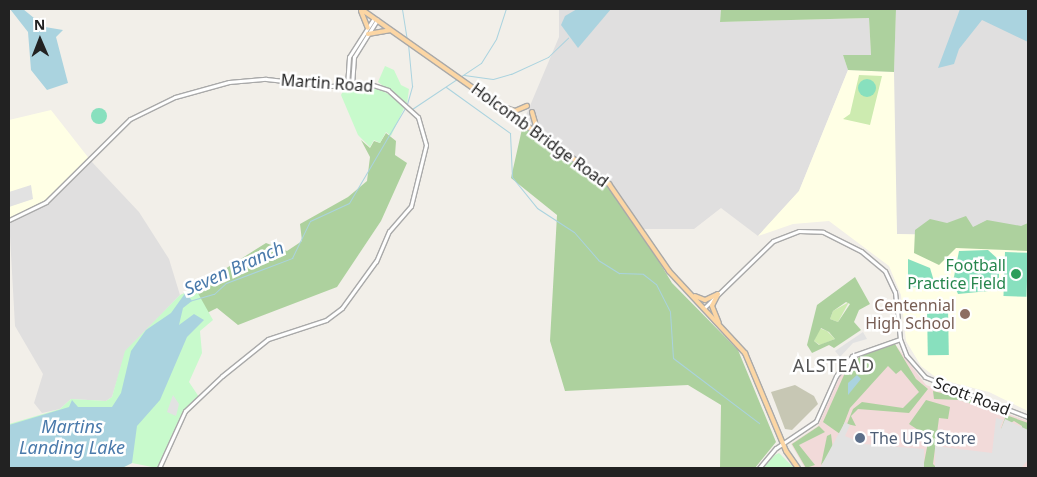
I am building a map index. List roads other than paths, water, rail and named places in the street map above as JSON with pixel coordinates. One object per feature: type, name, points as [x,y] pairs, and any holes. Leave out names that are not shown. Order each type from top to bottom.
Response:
[{"type":"main road","name":"Holcomb Bridge Road","points":[[360,9],[538,132],[609,184],[665,266],[719,324],[751,363],[783,443],[798,468]]},
{"type":"main road","points":[[360,9],[368,28]]},
{"type":"main road","points":[[368,34],[390,30]]},
{"type":"main road","points":[[501,106],[515,111],[527,106]]},
{"type":"main road","points":[[532,112],[538,132]]},
{"type":"main road","points":[[691,295],[705,300],[718,294]]},
{"type":"main road","points":[[718,294],[712,306],[719,324]]},
{"type":"street","points":[[347,86],[349,57],[376,19]]},
{"type":"street","points":[[352,85],[354,57],[376,19]]},
{"type":"street","name":"Martin Road","points":[[9,220],[46,202],[119,126],[161,102],[248,79],[347,86],[370,84],[388,90],[421,122],[426,145],[410,206],[389,231],[376,261],[337,314],[268,339],[190,406],[159,468]]},
{"type":"street","name":"Scott Road","points":[[704,308],[773,241],[799,231],[823,232],[860,251],[885,271],[895,292],[900,339],[915,368],[935,384],[1028,417]]},
{"type":"street","points":[[759,468],[783,443],[816,421],[836,376],[852,356],[900,339]]},
{"type":"water","points":[[10,9],[23,9],[45,27],[63,30],[56,37],[68,83],[47,90],[31,70],[28,32]]},
{"type":"water","points":[[577,9],[611,9],[578,48],[561,25],[565,16]]},
{"type":"water","points":[[960,9],[1028,9],[1028,42],[982,20],[959,49],[954,64],[938,68]]},
{"type":"water","name":"Martins Landing Lake","points":[[186,292],[192,301],[183,308],[179,325],[194,314],[204,320],[187,337],[160,400],[137,426],[132,463],[122,468],[9,468],[9,425],[69,407],[72,400],[78,407],[112,407],[121,393],[131,351],[146,330],[171,313]]},
{"type":"water","points":[[857,375],[861,379],[848,395],[848,383]]},
{"type":"waterway","points":[[402,9],[407,40]]},
{"type":"waterway","name":"Seven Branch","points":[[412,109],[481,63],[496,39],[506,9]]},
{"type":"waterway","points":[[464,75],[493,79],[511,74],[548,57],[568,38]]},
{"type":"waterway","points":[[407,104],[412,86],[408,44]]},
{"type":"waterway","points":[[446,87],[510,133],[512,177],[537,208],[574,232],[598,260],[619,273],[643,274],[656,284],[670,312],[673,358],[759,423]]},
{"type":"waterway","name":"Seven Branch","points":[[189,301],[214,294],[226,283],[292,258],[310,221],[349,203],[405,108]]},
{"type":"place","name":"Football Practice Field","points":[[1016,274]]},
{"type":"place","name":"Centennial High School","points":[[965,314]]},
{"type":"place","name":"The UPS Store","points":[[860,438]]},
{"type":"district","name":"ALSTEAD","points":[[834,365]]}]
